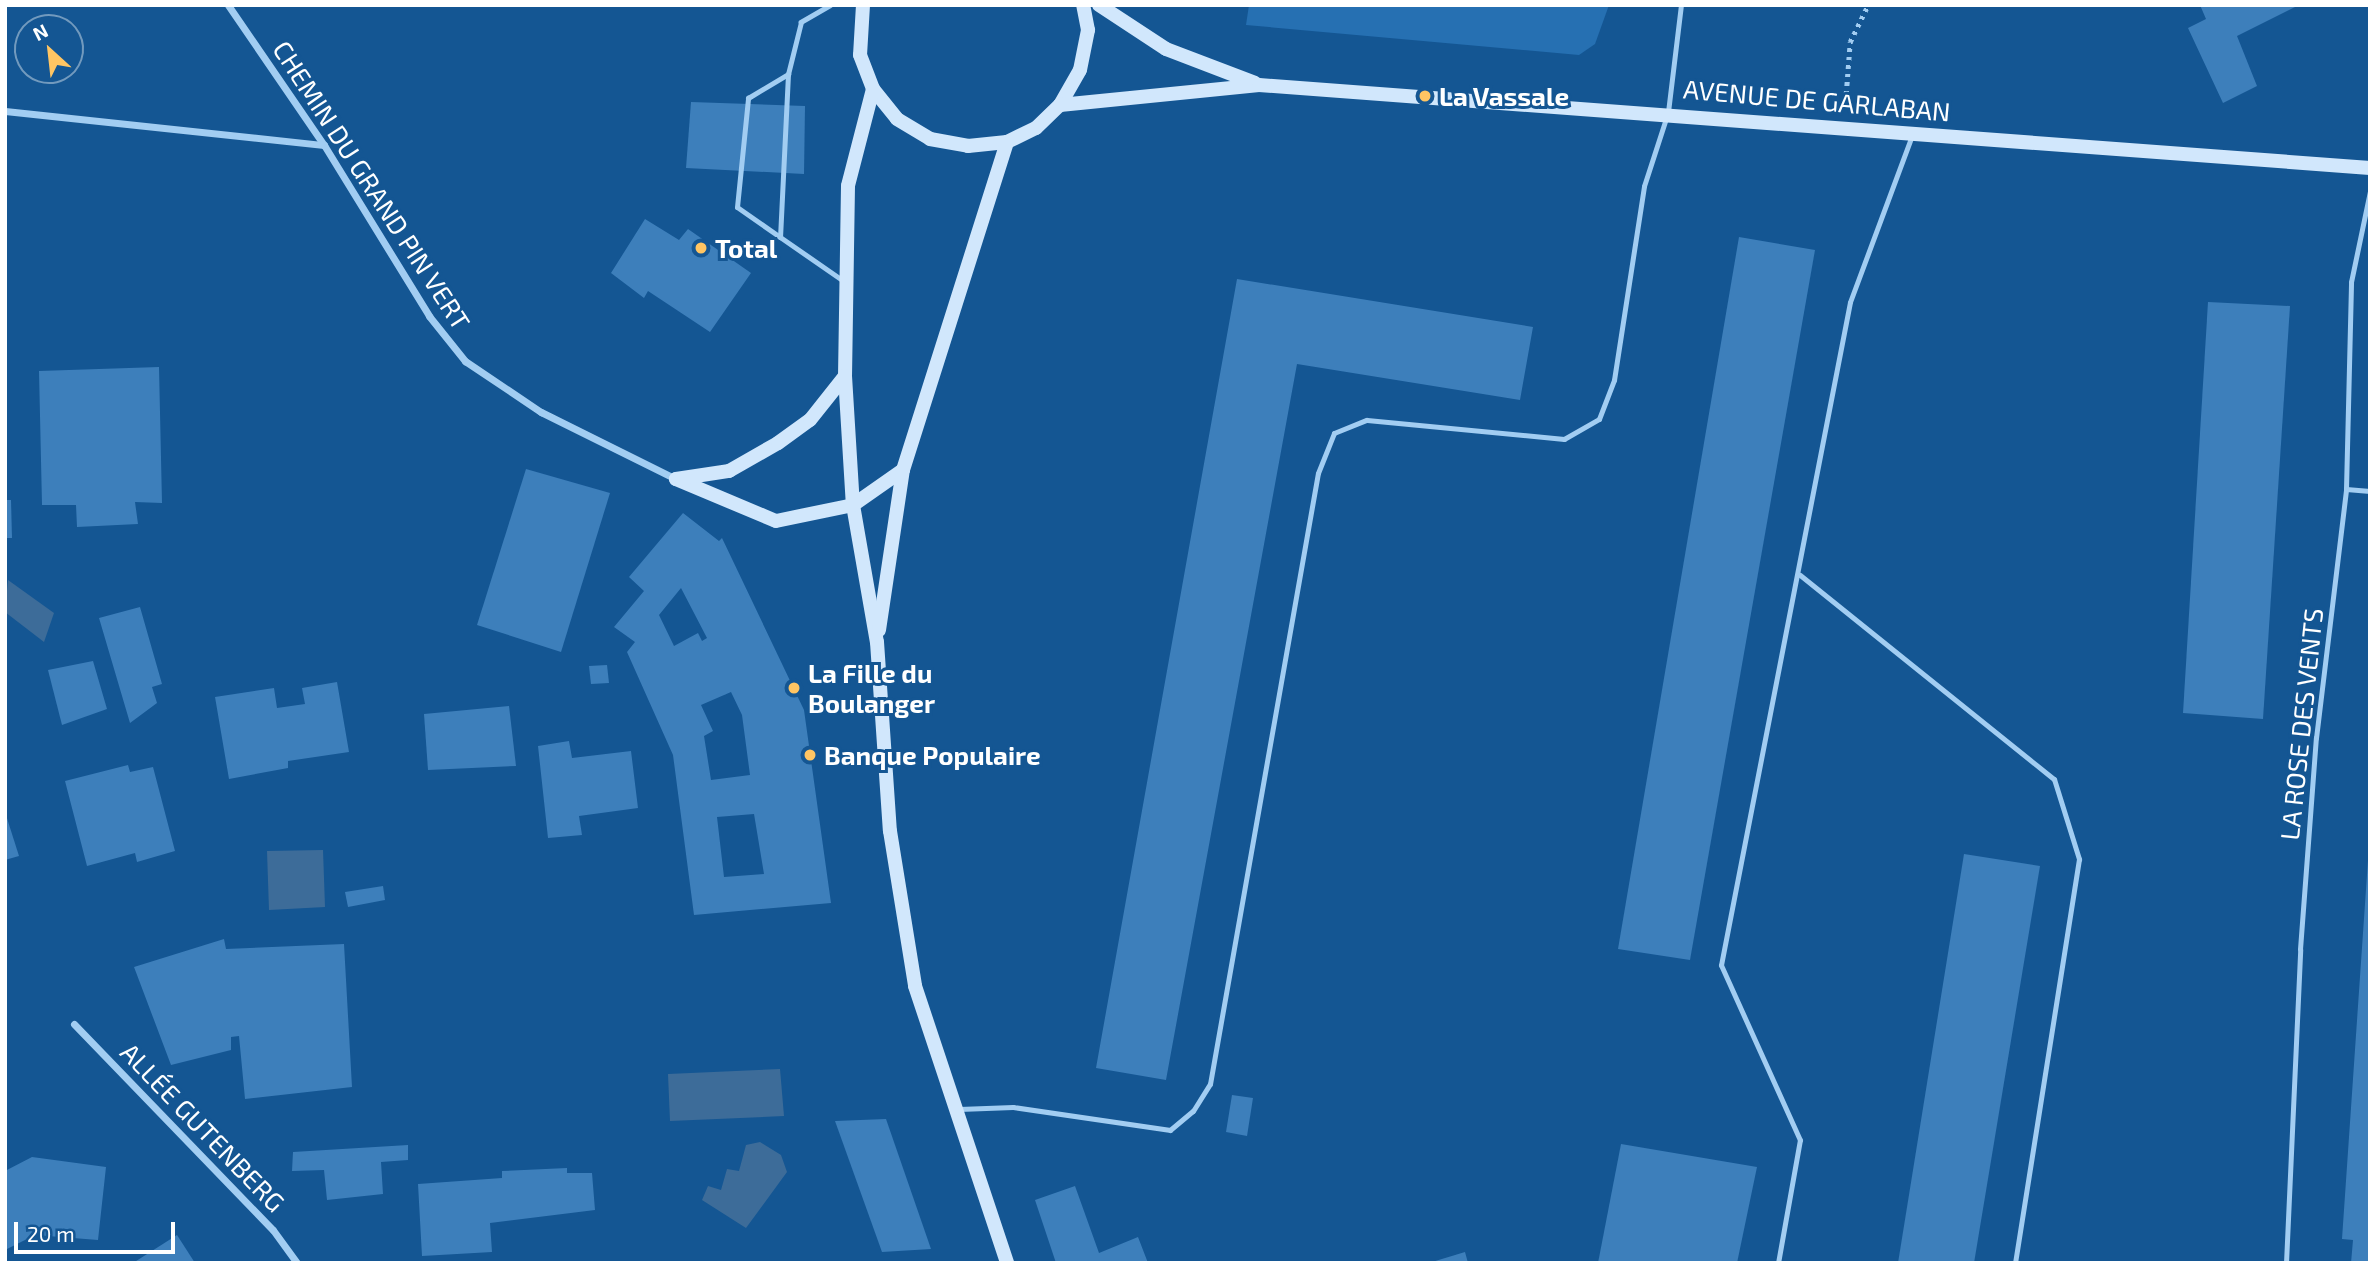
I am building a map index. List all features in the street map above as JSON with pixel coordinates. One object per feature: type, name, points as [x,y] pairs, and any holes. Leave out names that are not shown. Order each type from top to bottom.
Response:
[{"type":"main road","points":[[863,5],[860,55],[873,89],[897,119],[930,139],[968,146],[1007,142],[1036,128],[1060,105],[1080,70],[1088,30],[1083,5]]},
{"type":"main road","name":"AVENUE DE GARLABAN","points":[[1099,5],[1166,49],[1259,85]]},
{"type":"main road","name":"AVENUE DE GARLABAN","points":[[1060,105],[1259,85],[1668,112],[2370,168]]},
{"type":"main road","points":[[873,89],[848,186],[845,376],[853,505],[877,642],[894,857],[915,986],[952,1109],[1007,1263]]},
{"type":"main road","points":[[877,642],[903,470],[1007,142]]},
{"type":"main road","points":[[676,479],[729,471],[778,443],[810,420],[845,376]]},
{"type":"main road","points":[[676,479],[776,521],[853,505],[903,470]]},
{"type":"street","name":"CHEMIN DU GRAND PIN VERT","points":[[228,5],[324,145],[429,316],[464,361],[541,412],[676,479]]},
{"type":"street","points":[[5,111],[324,145]]},
{"type":"street","name":"ALLÉE GUTENBERG","points":[[74,1024],[273,1230],[297,1263]]},
{"type":"lane","points":[[780,237],[788,74],[801,22],[830,5]]},
{"type":"lane","points":[[952,1109],[1013,1107],[1170,1130],[1193,1111],[1210,1084],[1318,472],[1334,433],[1367,420],[1564,439],[1599,419],[1614,380],[1644,186],[1668,112],[1681,5]]},
{"type":"lane","points":[[788,74],[748,98],[737,206],[846,283]]},
{"type":"lane","points":[[1778,1263],[1800,1140],[1721,965],[1800,575],[1850,302],[1913,132]]},
{"type":"lane","name":"LA ROSE DES VENTS","points":[[2286,1263],[2300,949],[2316,738],[2346,489],[2351,282],[2370,191]]},
{"type":"lane","points":[[2346,489],[2370,491]]},
{"type":"lane","points":[[1800,575],[2054,779],[2079,859],[2015,1263]]},
{"type":"path","points":[[1844,126],[1850,42],[1868,5]]},
{"type":"shaded area","points":[[1249,5],[1609,5],[1595,44],[1579,55],[1246,25]]},
{"type":"shaded area","points":[[8,580],[54,613],[44,642],[5,612]]},
{"type":"shaded area","points":[[323,850],[325,907],[269,910],[267,851]]},
{"type":"shaded area","points":[[780,1069],[784,1116],[670,1121],[668,1074]]},
{"type":"shaded area","points":[[760,1142],[781,1155],[787,1172],[746,1228],[702,1200],[708,1186],[721,1190],[727,1169],[739,1171],[746,1145]]},
{"type":"building","points":[[2200,5],[2299,5],[2237,36],[2257,86],[2223,103],[2188,28],[2206,19]]},
{"type":"building","points":[[691,102],[805,106],[804,174],[686,168]]},
{"type":"building","points":[[645,219],[679,240],[688,229],[751,273],[710,332],[648,291],[644,298],[611,273]]},
{"type":"building","points":[[1739,237],[1815,250],[1690,960],[1618,949]]},
{"type":"building","points":[[1237,279],[1533,327],[1520,400],[1297,364],[1166,1080],[1096,1068]]},
{"type":"building","points":[[2208,302],[2290,306],[2263,719],[2183,713]]},
{"type":"building","points":[[159,367],[162,503],[135,502],[138,524],[77,527],[76,505],[42,505],[39,371]]},
{"type":"building","points":[[526,469],[610,493],[561,652],[477,625]]},
{"type":"building","points":[[5,500],[11,500],[12,538],[5,538]]},
{"type":"building","points":[[683,513],[719,541],[722,538],[804,710],[831,903],[694,915],[673,755],[627,652],[635,642],[614,627],[644,591],[629,577]],"holes":[[[681,588],[707,638],[702,641],[698,633],[674,646],[659,615]],[[731,692],[742,715],[750,775],[711,780],[704,736],[713,731],[701,705]],[[754,814],[764,874],[724,877],[717,817]]]},
{"type":"building","points":[[140,607],[162,684],[152,687],[157,703],[130,723],[99,618]]},
{"type":"building","points":[[93,661],[107,709],[62,725],[48,670]]},
{"type":"building","points":[[607,665],[609,683],[591,684],[589,666]]},
{"type":"building","points":[[337,682],[349,752],[288,761],[288,768],[229,779],[215,697],[274,688],[277,708],[305,704],[302,688]]},
{"type":"building","points":[[509,706],[516,766],[428,770],[424,714]]},
{"type":"building","points":[[569,741],[572,758],[631,751],[638,808],[579,816],[582,835],[548,838],[538,746]]},
{"type":"building","points":[[128,765],[130,772],[153,767],[175,851],[137,862],[135,853],[87,866],[65,781]]},
{"type":"building","points":[[5,812],[19,856],[5,860]]},
{"type":"building","points":[[2370,831],[2370,1263],[2351,1263],[2353,1240],[2342,1239]]},
{"type":"building","points":[[1964,854],[2040,866],[1974,1263],[1898,1263]]},
{"type":"building","points":[[383,886],[385,900],[348,907],[345,892]]},
{"type":"building","points":[[224,939],[226,949],[344,944],[352,1087],[245,1099],[239,1036],[231,1037],[231,1050],[171,1065],[134,967]]},
{"type":"building","points":[[1232,1095],[1253,1098],[1247,1136],[1226,1132]]},
{"type":"building","points":[[886,1119],[931,1249],[882,1252],[835,1121]]},
{"type":"building","points":[[1621,1144],[1757,1167],[1737,1263],[1598,1263]]},
{"type":"building","points":[[408,1145],[408,1160],[381,1162],[383,1194],[327,1200],[324,1170],[292,1171],[293,1152]]},
{"type":"building","points":[[32,1157],[106,1167],[98,1240],[35,1235],[5,1250],[5,1171]]},
{"type":"building","points":[[567,1168],[567,1173],[592,1173],[595,1210],[490,1223],[492,1252],[422,1256],[418,1184],[502,1178],[502,1171]]},
{"type":"building","points":[[1075,1186],[1099,1253],[1138,1237],[1148,1263],[1056,1263],[1035,1200]]},
{"type":"building","points":[[177,1235],[195,1263],[133,1263]]},
{"type":"building","points":[[1465,1252],[1468,1263],[1432,1263],[1432,1262]]},
{"type":"place","name":"La Vassale","points":[[1425,96]]},
{"type":"place","name":"Total","points":[[701,248]]},
{"type":"place","name":"La Fille du Boulanger","points":[[794,688]]},
{"type":"place","name":"Banque Populaire","points":[[810,755]]}]
